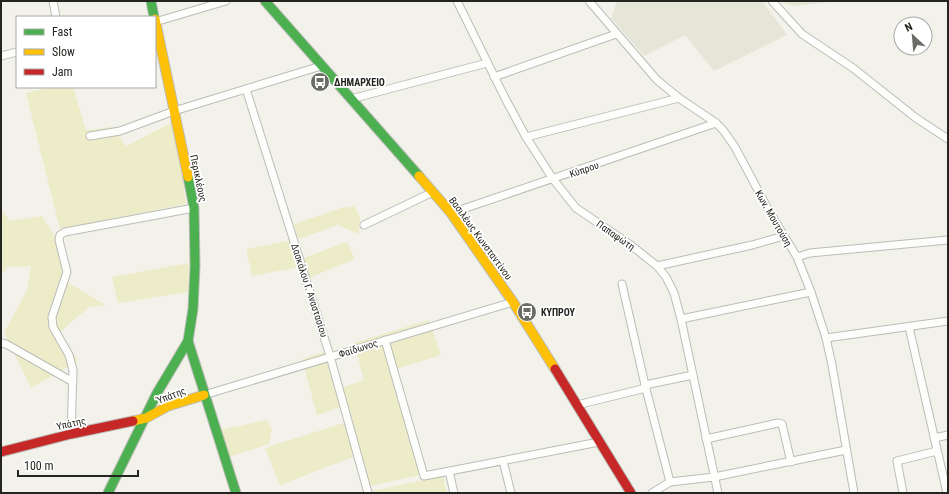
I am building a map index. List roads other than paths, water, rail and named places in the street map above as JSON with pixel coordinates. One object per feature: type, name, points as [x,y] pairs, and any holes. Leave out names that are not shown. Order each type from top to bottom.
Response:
[{"type":"street","points":[[53,1],[56,16]]},
{"type":"street","name":"Περικλέους","points":[[151,1],[154,16]]},
{"type":"street","points":[[156,20],[226,1]]},
{"type":"street","name":"Βασιλέως Κωνσταντίνου","points":[[265,1],[451,213],[513,302],[631,493]]},
{"type":"street","name":"Παπαφώτη","points":[[457,1],[486,63],[526,137],[553,179],[576,208],[632,246],[657,266],[666,277],[674,293],[681,319],[718,493]]},
{"type":"street","name":"Κων. Μουτούση","points":[[589,1],[657,80],[678,98],[716,123],[723,130],[735,147],[797,257],[811,292],[826,338],[854,493]]},
{"type":"street","points":[[772,1],[802,34],[853,68],[916,118],[948,139]]},
{"type":"street","name":"Περικλέους","points":[[108,493],[146,418],[157,392],[188,341],[193,309],[195,280],[194,208],[156,25]]},
{"type":"street","points":[[494,77],[616,34]]},
{"type":"street","points":[[1,56],[16,52]]},
{"type":"street","points":[[351,100],[486,63]]},
{"type":"street","points":[[90,136],[120,131],[174,111],[321,66]]},
{"type":"street","name":"Δασκάλου Γ. Αναστασίου","points":[[246,89],[330,356],[368,493]]},
{"type":"street","points":[[526,137],[678,98]]},
{"type":"street","name":"Κύπρου","points":[[451,213],[716,123]]},
{"type":"street","points":[[364,225],[433,192]]},
{"type":"street","points":[[71,434],[73,370],[69,355],[53,327],[52,322],[52,317],[67,272],[59,240],[60,235],[65,232],[194,208]]},
{"type":"street","points":[[657,266],[752,245],[784,236]]},
{"type":"street","points":[[797,257],[810,254],[948,240]]},
{"type":"street","points":[[622,284],[670,482]]},
{"type":"street","points":[[681,319],[811,292]]},
{"type":"street","name":"Φαίδωνος","points":[[204,395],[513,302]]},
{"type":"street","points":[[826,338],[948,321]]},
{"type":"street","points":[[909,327],[947,493]]},
{"type":"street","points":[[385,340],[424,476],[599,442]]},
{"type":"street","name":"Περικλέους","points":[[188,341],[236,493]]},
{"type":"street","points":[[1,343],[6,344],[73,382]]},
{"type":"street","points":[[577,405],[693,375]]},
{"type":"street","points":[[157,392],[168,406]]},
{"type":"street","name":"Ύπάτης","points":[[146,418],[168,406],[204,395]]},
{"type":"street","name":"Υπάτης","points":[[1,452],[71,434],[146,418]]},
{"type":"street","points":[[706,439],[778,423],[782,424],[791,462]]},
{"type":"street","points":[[934,438],[948,435]]},
{"type":"street","points":[[652,493],[670,482],[714,477],[846,450]]},
{"type":"street","points":[[903,493],[897,461],[937,451]]},
{"type":"street","points":[[503,461],[511,493]]},
{"type":"street","points":[[449,471],[454,493]]},
{"type":"place","name":"ΔΗΜΑΡΧΕΙΟ","points":[[320,82]]},
{"type":"place","name":"ΚΥΠΡΟΥ","points":[[527,312]]}]
